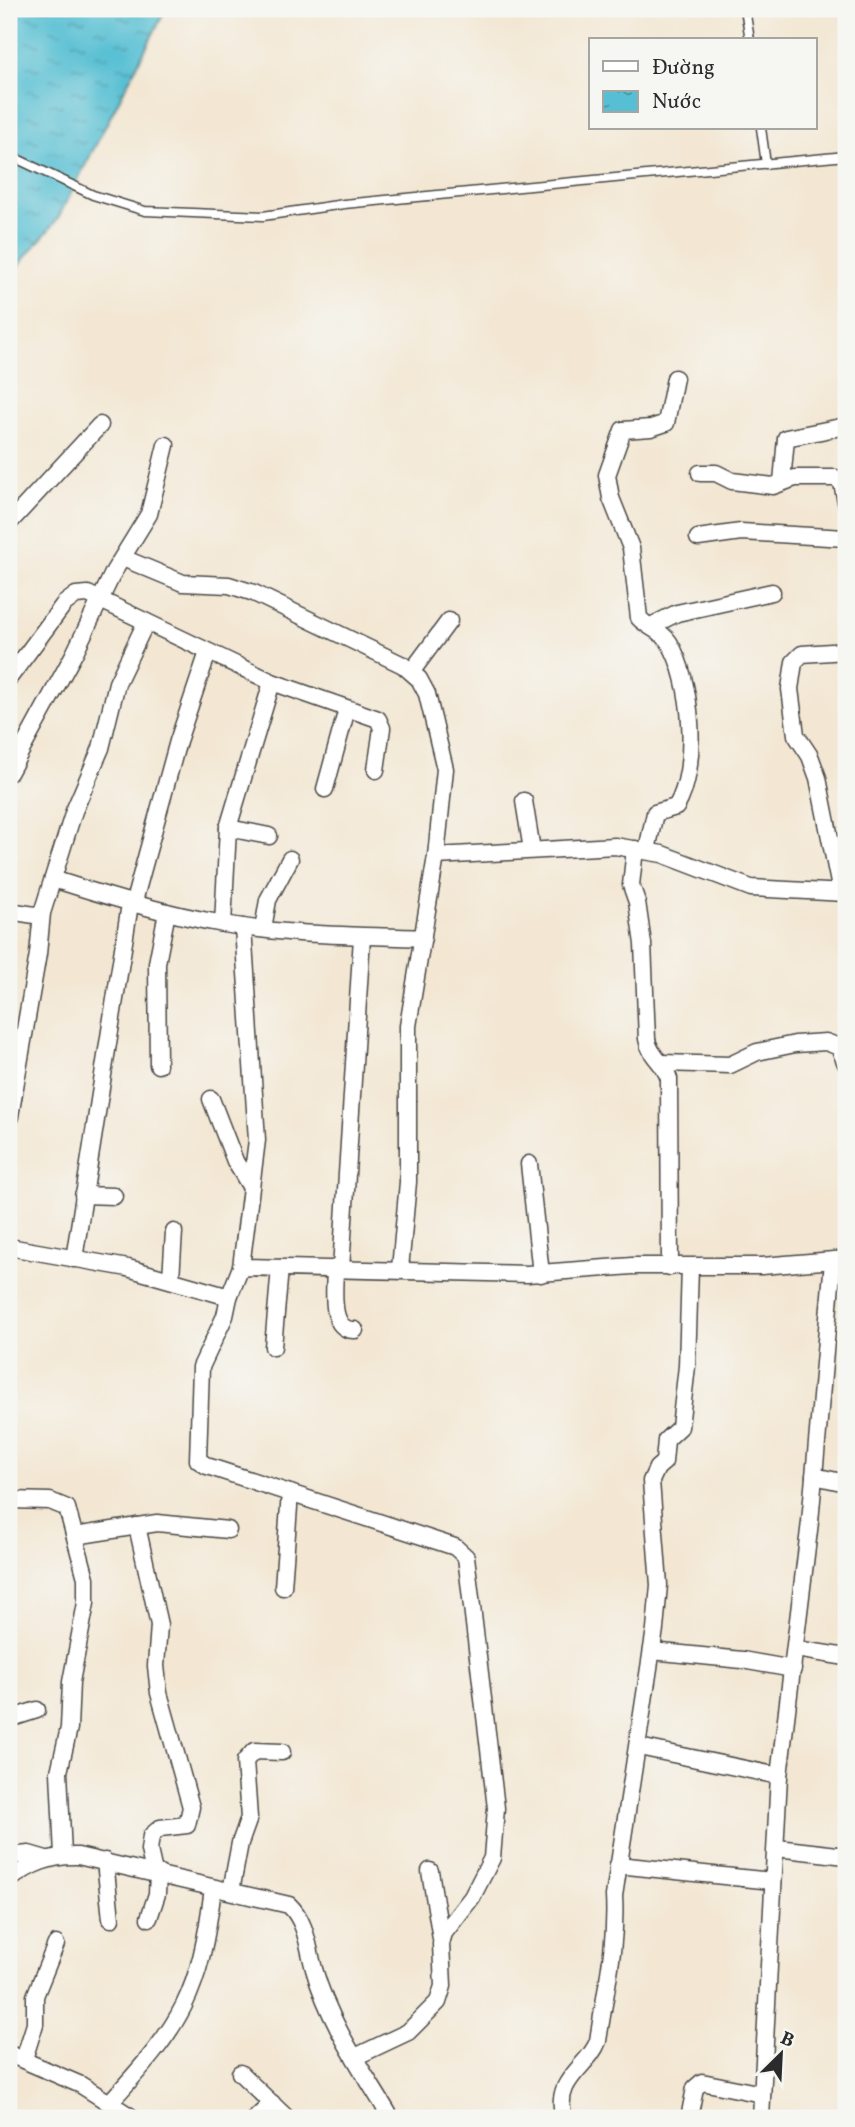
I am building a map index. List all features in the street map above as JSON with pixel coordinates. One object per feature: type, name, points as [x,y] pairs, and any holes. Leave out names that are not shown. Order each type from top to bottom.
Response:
[{"type":"street","points":[[670,1267],[669,1079],[662,1063],[648,1050],[641,930],[631,885],[655,813],[662,809],[672,809],[679,802],[688,767],[690,733],[682,671],[667,639],[639,618],[631,548],[611,498],[607,475],[623,430],[651,428],[666,423],[675,378]]},
{"type":"street","points":[[9,523],[100,425]]},
{"type":"street","points":[[782,482],[786,438],[846,426]]},
{"type":"street","points":[[9,773],[74,653],[100,598],[149,514],[166,445]]},
{"type":"street","points":[[700,473],[716,473],[732,481],[773,486],[795,478],[840,479],[846,502]]},
{"type":"street","points":[[698,538],[741,532],[846,538]]},
{"type":"street","points":[[123,558],[183,583],[229,585],[254,593],[412,671],[427,694],[445,761],[436,856],[408,1026],[408,1182],[400,1269]]},
{"type":"street","points":[[651,626],[677,613],[772,592]]},
{"type":"street","points":[[9,678],[54,615],[71,598],[82,594],[100,598],[272,682],[381,721],[376,770]]},
{"type":"street","points":[[412,671],[449,621]]},
{"type":"street","points":[[9,1122],[41,916],[74,811],[101,748],[117,683],[146,622]]},
{"type":"street","points":[[436,856],[599,846],[641,850],[751,888],[844,893],[818,778],[810,756],[796,735],[790,688],[794,662],[802,654],[846,651]]},
{"type":"street","points":[[74,1259],[132,905],[178,741],[208,652]]},
{"type":"street","points":[[223,924],[228,828],[272,682]]},
{"type":"street","points":[[326,789],[347,709]]},
{"type":"street","points":[[523,801],[533,850]]},
{"type":"street","points":[[228,828],[269,836]]},
{"type":"street","points":[[263,929],[268,900],[290,859]]},
{"type":"street","points":[[53,879],[132,905],[223,924],[362,937],[423,938]]},
{"type":"street","points":[[9,911],[41,916]]},
{"type":"street","points":[[159,1065],[157,963],[167,912]]},
{"type":"street","points":[[243,927],[257,1140],[241,1267],[225,1316],[201,1367],[196,1457],[207,1466],[455,1546],[466,1557],[496,1808],[495,1841],[492,1858],[481,1883],[441,1939]]},
{"type":"street","points":[[355,1330],[344,1327],[335,1313],[362,937]]},
{"type":"street","points":[[662,1063],[730,1065],[766,1049],[825,1042],[839,1047],[846,1064]]},
{"type":"street","points":[[211,1099],[235,1161],[250,1186]]},
{"type":"street","points":[[529,1164],[541,1274]]},
{"type":"street","points":[[83,1195],[114,1196]]},
{"type":"street","points":[[171,1278],[174,1232]]},
{"type":"street","points":[[9,1247],[171,1278],[229,1297]]},
{"type":"street","points":[[241,1267],[541,1274],[606,1267],[690,1267],[840,1260],[779,1776],[761,2118]]},
{"type":"street","points":[[564,2118],[563,2097],[573,2071],[593,2053],[598,2041],[615,1942],[614,1896],[653,1651],[659,1585],[652,1481],[657,1468],[664,1462],[666,1440],[680,1427],[687,1366],[690,1267]]},
{"type":"street","points":[[273,1347],[277,1327],[280,1268]]},
{"type":"street","points":[[814,1476],[846,1483]]},
{"type":"street","points":[[283,1587],[290,1493]]},
{"type":"street","points":[[9,1500],[50,1501],[69,1511],[86,1578],[86,1603],[71,1682],[69,1728],[59,1772],[63,1855]]},
{"type":"street","points":[[75,1536],[171,1523],[228,1530]]},
{"type":"street","points":[[137,1526],[159,1625],[156,1666],[159,1693],[191,1807],[187,1825],[160,1828],[151,1836],[149,1850],[156,1873],[157,1894],[149,1918]]},
{"type":"street","points":[[796,1649],[846,1657]]},
{"type":"street","points":[[653,1651],[742,1660],[793,1669]]},
{"type":"street","points":[[9,1719],[37,1710]]},
{"type":"street","points":[[639,1747],[779,1776]]},
{"type":"street","points":[[231,1891],[240,1843],[249,1818],[245,1760],[254,1751],[282,1752]]},
{"type":"street","points":[[777,1848],[846,1856]]},
{"type":"street","points":[[9,1856],[25,1853],[46,1859]]},
{"type":"street","points":[[9,1880],[24,1868],[63,1855],[105,1861],[213,1888],[281,1901],[299,1916],[323,1997],[391,2118]]},
{"type":"street","points":[[105,1861],[111,1919]]},
{"type":"street","points":[[618,1865],[772,1881]]},
{"type":"street","points":[[355,2057],[408,2032],[439,2001],[443,1986],[441,1939],[430,1871]]},
{"type":"street","points":[[56,1944],[35,1996],[36,2024],[16,2057],[80,2085],[121,2112],[179,2018],[206,1949],[213,1888]]},
{"type":"street","points":[[240,2073],[287,2118]]},
{"type":"street","points":[[688,2118],[695,2088],[702,2082],[762,2094]]},
{"type":"street","points":[[256,2118],[272,2103]]},
{"type":"lane","points":[[746,9],[750,38]]},
{"type":"lane","points":[[761,130],[766,164]]},
{"type":"lane","points":[[9,155],[93,195],[145,211],[264,216],[344,204],[846,156]]},
{"type":"water","points":[[9,9],[166,9],[58,218],[9,281]]}]
